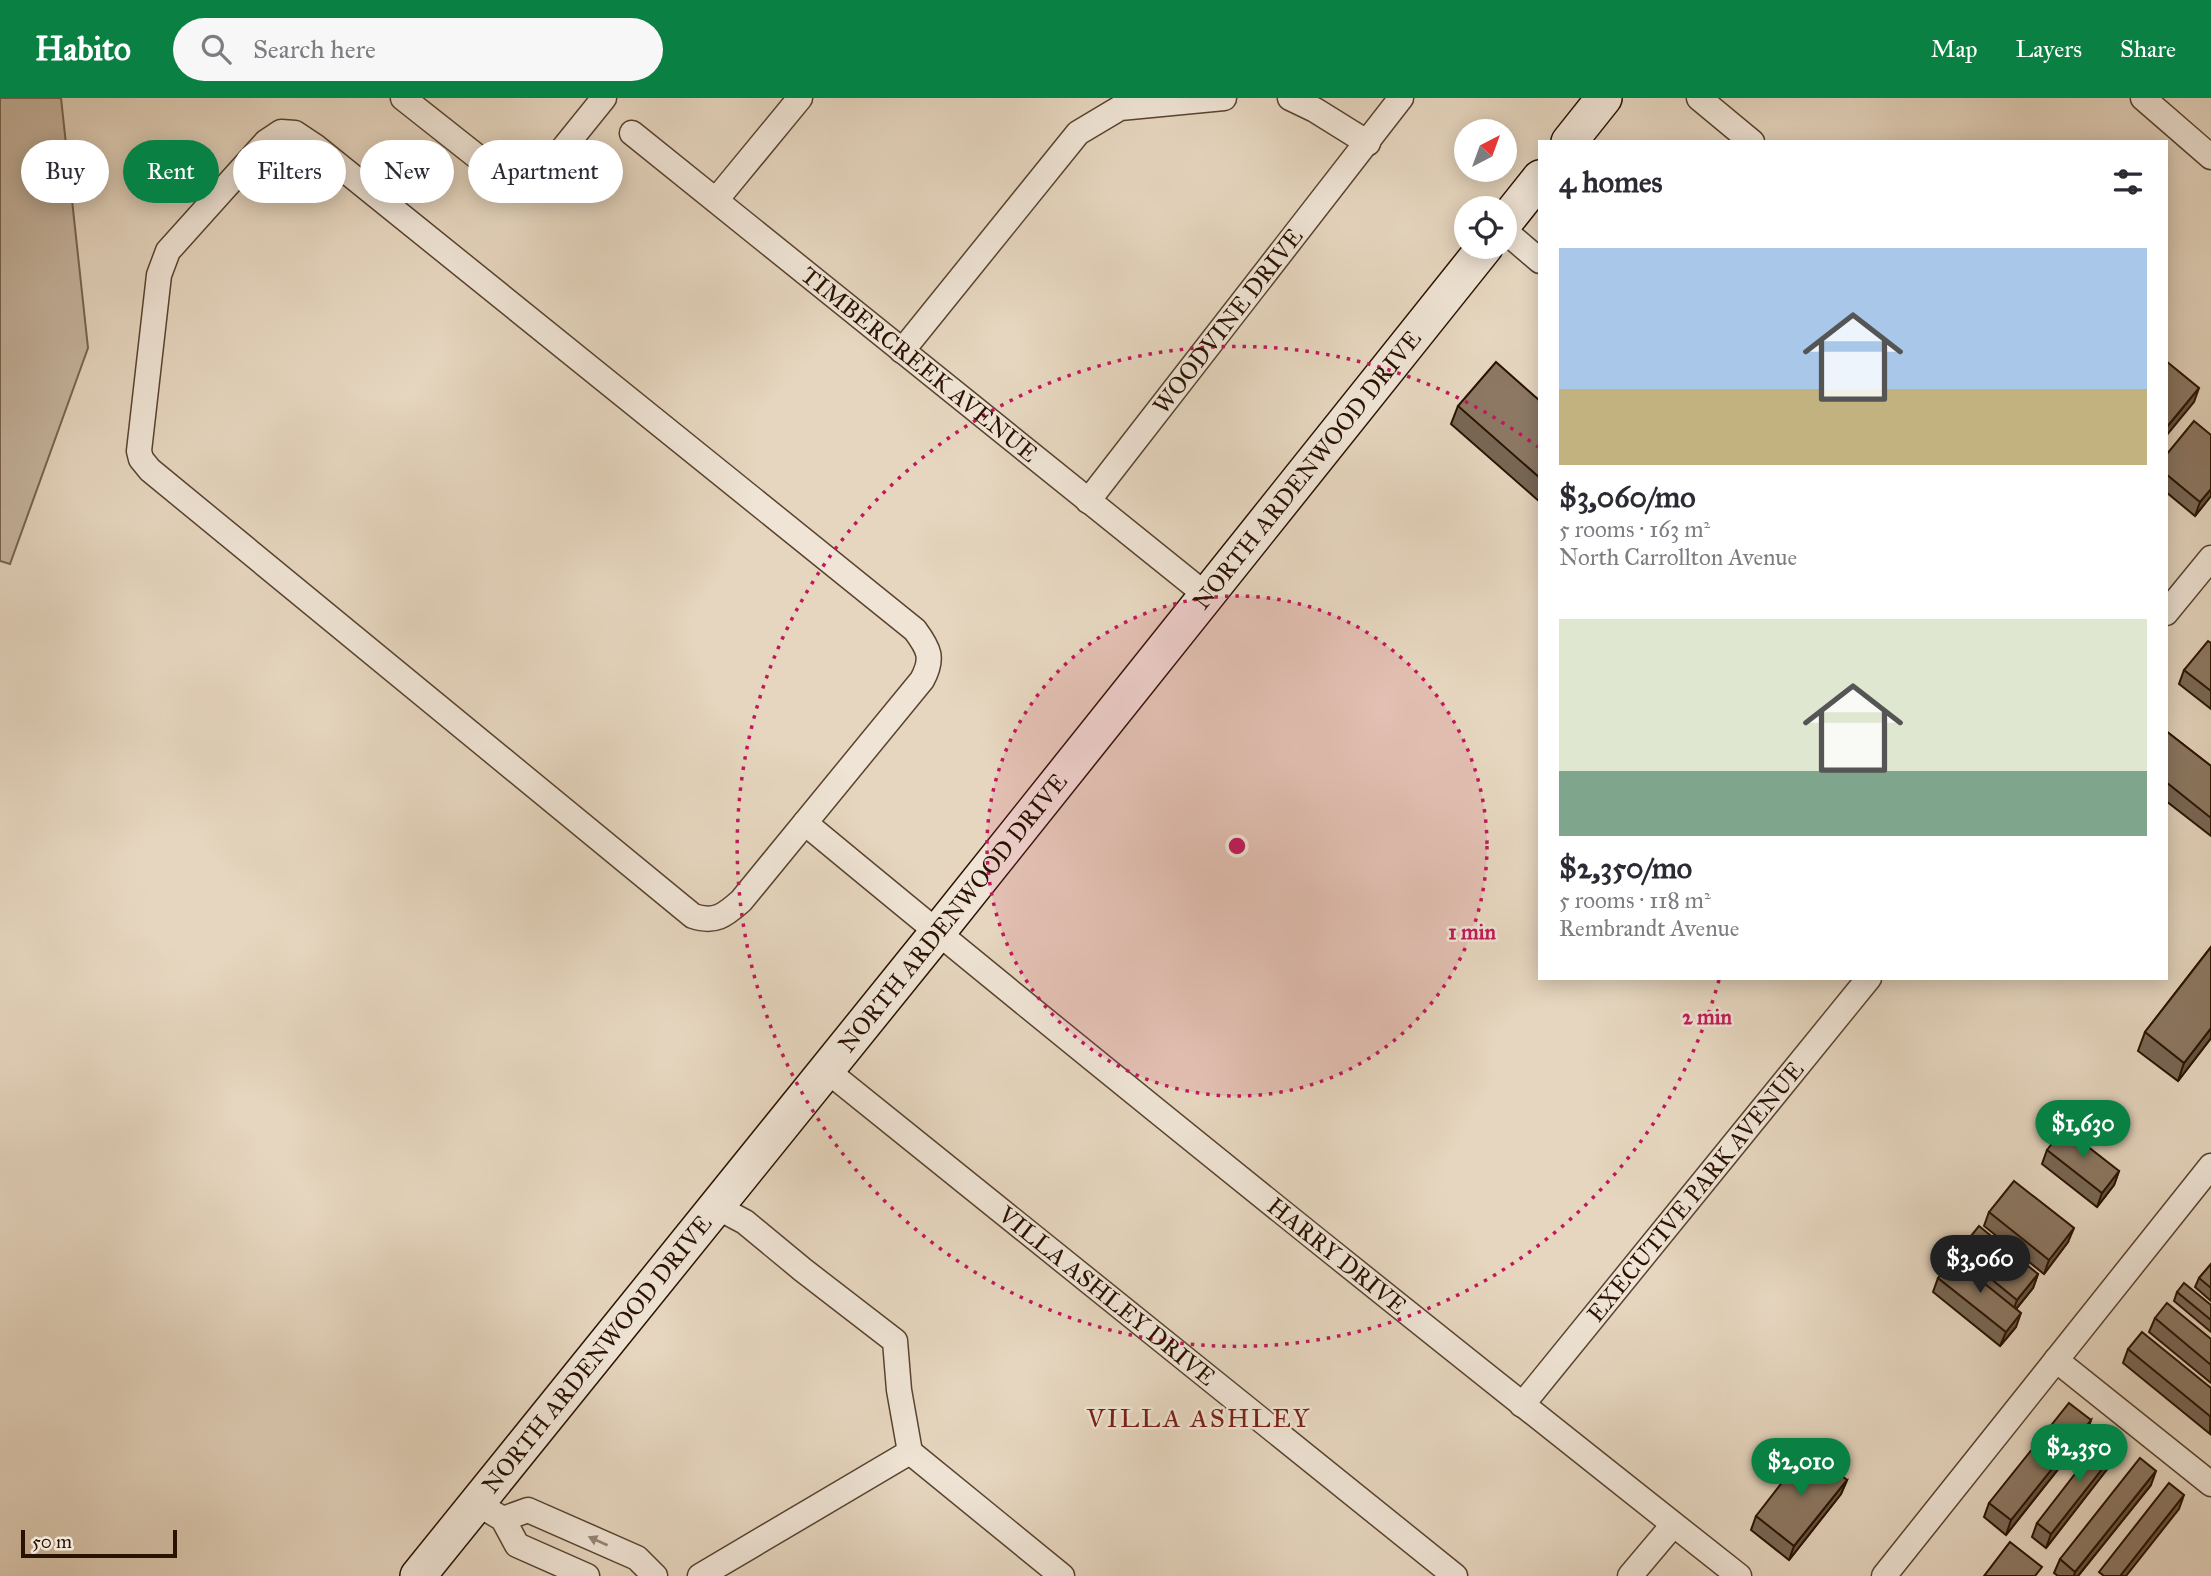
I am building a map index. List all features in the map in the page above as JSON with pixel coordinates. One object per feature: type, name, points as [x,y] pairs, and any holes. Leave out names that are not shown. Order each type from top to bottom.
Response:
[{"type":"street","points":[[403,98],[513,185],[537,181],[604,98]]},
{"type":"street","points":[[716,200],[800,98]]},
{"type":"street","points":[[902,351],[1078,133],[1120,108],[1224,98]]},
{"type":"street","points":[[1290,98],[1368,143]]},
{"type":"street","name":"WOODVINE DRIVE","points":[[1088,501],[1401,98]]},
{"type":"street","points":[[1571,140],[1604,98]]},
{"type":"street","points":[[1699,98],[1750,140]]},
{"type":"street","points":[[2143,98],[2211,158]]},
{"type":"street","points":[[281,132],[295,133],[316,147],[915,630],[930,655],[929,668],[805,823],[741,901],[720,919],[704,920],[693,916],[150,470],[139,451],[159,275],[168,251],[266,142],[281,132]]},
{"type":"street","name":"TIMBERCREEK AVENUE","points":[[632,133],[1206,595]]},
{"type":"street","points":[[1517,207],[1538,181]]},
{"type":"street","points":[[1517,241],[1538,259]]},
{"type":"street","name":"NORTH ARDENWOOD DRIVE","points":[[418,1576],[489,1511],[715,1206],[937,933],[1475,259]]},
{"type":"street","points":[[2168,610],[2211,558]]},
{"type":"street","name":"HARRY DRIVE","points":[[805,823],[937,933],[1522,1405],[1739,1576]]},
{"type":"street","name":"EXECUTIVE PARK AVENUE","points":[[1522,1405],[1867,980]]},
{"type":"street","name":"VILLA ASHLEY DRIVE","points":[[825,1069],[1455,1576]]},
{"type":"street","points":[[1884,1576],[2211,1167]]},
{"type":"street","points":[[715,1206],[745,1222],[895,1341],[899,1390],[910,1452],[1062,1576]]},
{"type":"street","points":[[2056,1360],[2211,1484]]},
{"type":"street","points":[[700,1576],[910,1452]]},
{"type":"street","points":[[489,1511],[528,1510],[637,1558],[655,1576]]},
{"type":"street","points":[[489,1511],[517,1545],[587,1576]]},
{"type":"street","points":[[1630,1576],[1673,1525]]},
{"type":"shaded area","points":[[0,98],[61,98],[66,140],[21,140],[21,203],[72,203],[88,348],[10,564],[0,561]]},
{"type":"building","points":[[1496,362],[1538,399],[1538,476],[1458,406]]},
{"type":"building","points":[[2168,363],[2199,388],[2168,426]]},
{"type":"building","points":[[2194,421],[2211,435],[2211,489],[2200,502],[2168,476],[2168,453]]},
{"type":"building","points":[[2208,641],[2211,643],[2211,691],[2184,670]]},
{"type":"building","points":[[2168,733],[2211,766],[2211,818],[2168,784]]},
{"type":"building","points":[[2211,947],[2211,1028],[2184,1063],[2145,1032]]},
{"type":"building","points":[[2064,1128],[2119,1171],[2102,1193],[2047,1150]]},
{"type":"building","points":[[2014,1181],[2074,1228],[2049,1260],[1989,1212]]},
{"type":"building","points":[[1979,1226],[2038,1274],[2017,1300],[1958,1252]]},
{"type":"building","points":[[1954,1259],[2021,1313],[2006,1332],[1938,1278]]},
{"type":"building","points":[[2211,1264],[2211,1288],[2199,1278]]},
{"type":"building","points":[[2184,1283],[2211,1305],[2211,1320],[2177,1292]]},
{"type":"building","points":[[2167,1303],[2211,1339],[2211,1365],[2155,1318]]},
{"type":"building","points":[[2142,1332],[2211,1388],[2211,1417],[2128,1349]]},
{"type":"building","points":[[2069,1403],[2091,1420],[2011,1520],[1989,1503]]},
{"type":"building","points":[[2106,1434],[2121,1445],[2051,1534],[2037,1523]]},
{"type":"building","points":[[1808,1449],[1847,1480],[1794,1546],[1756,1516]]},
{"type":"building","points":[[2140,1458],[2156,1471],[2075,1572],[2060,1559]]},
{"type":"building","points":[[2169,1483],[2184,1495],[2120,1576],[2104,1576],[2099,1572]]},
{"type":"building","points":[[2010,1542],[2042,1567],[2035,1576],[1984,1576]]},
{"type":"district","name":"VILLA ASHLEY","points":[[1199,1418]]}]
